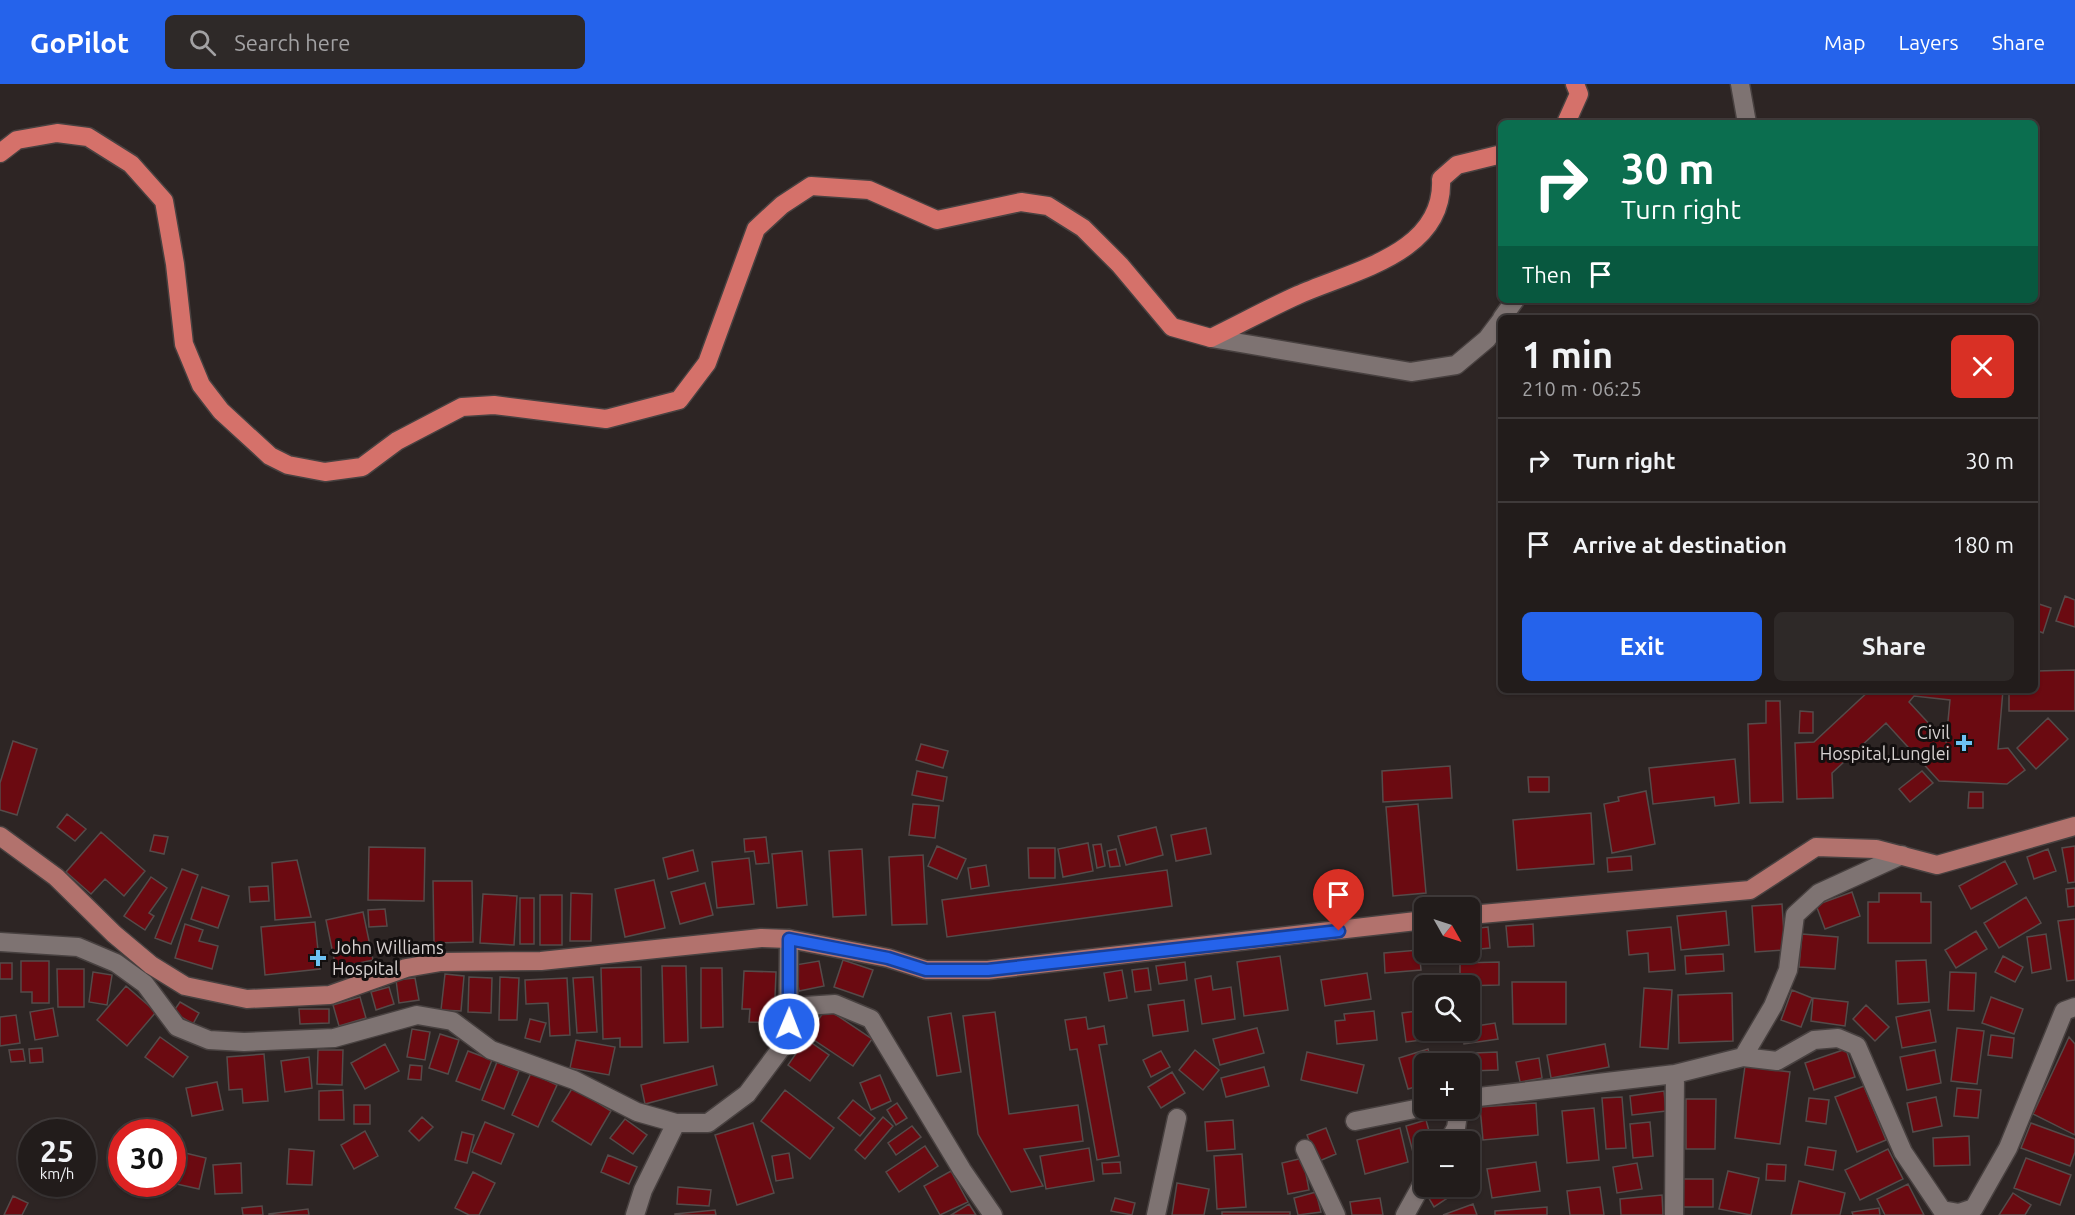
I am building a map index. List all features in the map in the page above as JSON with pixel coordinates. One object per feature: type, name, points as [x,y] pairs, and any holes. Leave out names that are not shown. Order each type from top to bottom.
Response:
[{"type":"highway","points":[[1567,120],[1579,94],[1575,84]]},
{"type":"highway","points":[[0,153],[17,140],[57,133],[88,137],[131,164],[164,201],[175,264],[184,344],[201,385],[222,411],[270,456],[288,465],[325,472],[362,467],[397,441],[462,407],[494,405],[606,420],[679,400],[707,363],[756,229],[782,205],[811,186],[869,190],[937,220],[1021,202],[1048,206],[1083,228],[1120,265],[1172,327],[1211,338],[1299,295],[1391,256],[1431,224],[1442,191],[1442,179],[1457,165],[1498,155]]},
{"type":"main road","points":[[1480,914],[1750,890],[1815,847],[1876,849],[1937,864],[2075,826]]},
{"type":"main road","points":[[0,836],[56,877],[114,934],[151,965],[186,986],[247,999],[330,995],[406,968],[441,962],[541,961],[761,938],[789,939],[888,958],[926,970],[988,970],[1414,921]]},
{"type":"street","points":[[1740,84],[1746,120]]},
{"type":"street","points":[[1211,338],[1411,372],[1456,365],[1487,339],[1498,324]]},
{"type":"street","points":[[1743,1057],[1773,1006],[1788,970],[1796,915],[1819,893],[1902,855]]},
{"type":"street","points":[[0,942],[78,947],[116,963],[145,984],[177,1027],[209,1040],[244,1042],[334,1038],[417,1015],[452,1022],[491,1050],[574,1080],[637,1112],[676,1123],[708,1123],[747,1094],[788,1039],[789,939]]},
{"type":"street","points":[[790,1007],[835,1004],[871,1019],[962,1170],[993,1215]]},
{"type":"street","points":[[1480,1097],[1676,1074],[1743,1057],[1777,1061],[1814,1040],[1838,1038],[1857,1046],[1903,1152],[1942,1210],[1959,1213],[1974,1212],[2007,1148],[2064,1011],[2075,1007]]},
{"type":"street","points":[[1674,1215],[1676,1074]]},
{"type":"street","points":[[1355,1121],[1414,1109]]},
{"type":"street","points":[[1156,1215],[1177,1118]]},
{"type":"street","points":[[635,1215],[643,1190],[676,1123]]},
{"type":"street","points":[[1305,1149],[1336,1215]]},
{"type":"street","points":[[1404,1215],[1414,1197]]},
{"type":"building","points":[[2065,596],[2075,600],[2075,627],[2056,621]]},
{"type":"building","points":[[2038,604],[2051,608],[2043,633],[2038,631]]},
{"type":"building","points":[[2075,670],[2075,711],[2009,711],[2009,693],[2038,693],[2038,671]]},
{"type":"building","points":[[1867,693],[2003,693],[1998,749],[2008,748],[2025,770],[2007,784],[1939,781],[1886,723],[1832,773],[1833,798],[1797,799],[1795,743],[1814,742]],"holes":[[[1914,696],[1950,700],[1946,742],[1909,702]]]},
{"type":"building","points":[[1766,701],[1780,701],[1783,802],[1750,803],[1748,724],[1766,723]]},
{"type":"building","points":[[1800,711],[1813,712],[1813,733],[1799,733]]},
{"type":"building","points":[[2048,718],[2068,739],[2036,769],[2017,748]]},
{"type":"building","points":[[13,741],[37,749],[17,815],[0,810],[0,783]]},
{"type":"building","points":[[921,744],[948,751],[943,768],[916,760]]},
{"type":"building","points":[[1735,759],[1739,803],[1715,806],[1714,797],[1653,804],[1649,768]]},
{"type":"building","points":[[1450,766],[1452,798],[1383,802],[1382,771]]},
{"type":"building","points":[[917,771],[947,777],[943,801],[912,795]]},
{"type":"building","points":[[1922,771],[1933,783],[1910,802],[1899,789]]},
{"type":"building","points":[[1528,777],[1549,777],[1549,792],[1529,792]]},
{"type":"building","points":[[1646,791],[1655,844],[1612,853],[1604,804],[1619,801],[1618,797]]},
{"type":"building","points":[[1969,792],[1983,792],[1983,808],[1968,808]]},
{"type":"building","points":[[913,804],[939,806],[935,838],[909,835]]},
{"type":"building","points":[[1418,804],[1426,893],[1393,896],[1386,807]]},
{"type":"building","points":[[1591,813],[1594,864],[1517,870],[1513,820]]},
{"type":"building","points":[[67,814],[86,829],[75,841],[57,827]]},
{"type":"building","points":[[1156,827],[1163,855],[1126,865],[1118,836]]},
{"type":"building","points":[[1206,828],[1211,854],[1176,861],[1171,835]]},
{"type":"building","points":[[101,832],[145,871],[124,896],[105,879],[91,894],[66,872]]},
{"type":"building","points":[[154,835],[168,837],[164,854],[150,851]]},
{"type":"building","points":[[766,837],[769,863],[756,864],[754,851],[745,852],[744,839]]},
{"type":"building","points":[[1088,843],[1093,871],[1063,877],[1058,849]]},
{"type":"building","points":[[1101,844],[1105,866],[1097,868],[1093,845]]},
{"type":"building","points":[[937,846],[966,859],[957,879],[928,866]]},
{"type":"building","points":[[2075,846],[2075,882],[2068,883],[2062,848]]},
{"type":"building","points":[[369,847],[425,848],[424,901],[368,900]]},
{"type":"building","points":[[1028,848],[1055,848],[1055,878],[1029,878]]},
{"type":"building","points":[[862,849],[866,915],[833,917],[829,851]]},
{"type":"building","points":[[1116,849],[1120,866],[1110,867],[1107,851]]},
{"type":"building","points":[[2048,849],[2056,871],[2034,879],[2027,857]]},
{"type":"building","points":[[693,850],[698,871],[668,879],[663,858]]},
{"type":"building","points":[[802,851],[807,905],[777,908],[772,854]]},
{"type":"building","points":[[923,855],[927,924],[892,925],[889,857]]},
{"type":"building","points":[[1631,856],[1632,870],[1608,872],[1607,858]]},
{"type":"building","points":[[749,858],[754,904],[717,908],[712,862]]},
{"type":"building","points":[[297,860],[311,917],[275,920],[272,863]]},
{"type":"building","points":[[2005,861],[2017,884],[1971,909],[1959,886]]},
{"type":"building","points":[[986,865],[989,886],[971,889],[968,868]]},
{"type":"building","points":[[182,869],[198,875],[171,944],[155,938]]},
{"type":"building","points":[[1167,870],[1172,906],[947,937],[942,900]]},
{"type":"building","points":[[151,877],[167,888],[149,913],[154,916],[145,930],[124,916]]},
{"type":"building","points":[[654,880],[665,928],[625,937],[615,889]]},
{"type":"building","points":[[433,881],[472,881],[473,942],[434,943]]},
{"type":"building","points":[[705,883],[713,915],[680,924],[671,892]]},
{"type":"building","points":[[268,886],[269,901],[250,902],[249,887]]},
{"type":"building","points":[[202,887],[229,896],[218,928],[191,919]]},
{"type":"building","points":[[2075,888],[2075,906],[2068,907],[2066,889]]},
{"type":"building","points":[[1852,892],[1860,916],[1825,929],[1816,905]]},
{"type":"building","points":[[571,893],[592,894],[591,941],[570,941]]},
{"type":"building","points":[[1879,893],[1921,893],[1921,902],[1931,902],[1931,943],[1868,943],[1868,902],[1879,902]]},
{"type":"building","points":[[483,894],[517,896],[514,945],[480,943]]},
{"type":"building","points":[[540,895],[562,895],[562,945],[540,945]]},
{"type":"building","points":[[2026,897],[2041,923],[1999,948],[1984,923]]},
{"type":"building","points":[[520,898],[534,898],[534,944],[520,944]]},
{"type":"building","points":[[1782,904],[1785,950],[1755,952],[1752,906]]},
{"type":"building","points":[[385,909],[387,926],[369,927],[368,910]]},
{"type":"building","points":[[1726,911],[1729,945],[1681,950],[1677,916]]},
{"type":"building","points":[[363,912],[373,960],[336,968],[326,920]]},
{"type":"building","points":[[2075,919],[2075,980],[2067,981],[2058,921]]},
{"type":"building","points":[[315,922],[320,969],[265,975],[261,927]]},
{"type":"building","points":[[185,924],[203,930],[199,941],[218,946],[212,969],[175,958]]},
{"type":"building","points":[[1533,924],[1534,946],[1508,947],[1506,926]]},
{"type":"building","points":[[1488,927],[1490,948],[1480,949],[1480,928]]},
{"type":"building","points":[[1671,927],[1675,970],[1649,972],[1648,953],[1629,955],[1627,931]]},
{"type":"building","points":[[1976,931],[1987,949],[1956,968],[1945,950]]},
{"type":"building","points":[[1802,934],[1838,937],[1835,969],[1799,967]]},
{"type":"building","points":[[2046,934],[2051,969],[2032,973],[2027,937]]},
{"type":"building","points":[[1414,950],[1414,963],[1420,963],[1421,970],[1385,973],[1384,953]]},
{"type":"building","points":[[1723,954],[1724,971],[1686,974],[1685,956]]},
{"type":"building","points":[[1280,956],[1288,1010],[1244,1016],[1237,962]]},
{"type":"building","points":[[2003,956],[2023,967],[2015,982],[1995,972]]},
{"type":"building","points":[[843,960],[873,970],[863,997],[834,987]]},
{"type":"building","points":[[1926,960],[1929,1002],[1898,1004],[1896,961]]},
{"type":"building","points":[[21,961],[49,961],[49,1003],[32,1003],[32,992],[21,992]]},
{"type":"building","points":[[819,961],[824,986],[799,991],[795,965]]},
{"type":"building","points":[[1185,962],[1187,980],[1159,984],[1156,966]]},
{"type":"building","points":[[1499,962],[1499,985],[1480,985],[1480,975],[1460,975],[1460,963]]},
{"type":"building","points":[[0,963],[12,963],[12,979],[0,979]]},
{"type":"building","points":[[662,966],[686,966],[688,1042],[664,1043]]},
{"type":"building","points":[[641,967],[642,1047],[620,1047],[620,1038],[603,1039],[601,968]]},
{"type":"building","points":[[701,968],[722,968],[723,1027],[701,1028]]},
{"type":"building","points":[[1148,968],[1151,990],[1135,992],[1132,970]]},
{"type":"building","points":[[57,969],[84,969],[84,1007],[58,1007]]},
{"type":"building","points":[[1122,970],[1127,998],[1109,1001],[1104,973]]},
{"type":"building","points":[[744,971],[776,972],[774,1023],[749,1022],[750,1009],[742,1009]]},
{"type":"building","points":[[93,972],[112,975],[107,1005],[89,1002]]},
{"type":"building","points":[[1950,972],[1976,973],[1974,1011],[1948,1010]]},
{"type":"building","points":[[1367,973],[1371,999],[1325,1006],[1321,980]]},
{"type":"building","points":[[445,974],[464,976],[461,1011],[441,1010]]},
{"type":"building","points":[[1211,976],[1213,990],[1231,987],[1235,1019],[1202,1024],[1195,979]]},
{"type":"building","points":[[469,977],[492,978],[491,1013],[468,1012]]},
{"type":"building","points":[[500,977],[519,978],[517,1020],[499,1020]]},
{"type":"building","points":[[593,977],[597,1032],[577,1033],[573,978]]},
{"type":"building","points":[[415,978],[419,1000],[399,1003],[396,980]]},
{"type":"building","points":[[567,978],[570,1035],[550,1036],[548,1003],[526,1004],[525,980]]},
{"type":"building","points":[[1512,982],[1566,982],[1566,1024],[1513,1024]]},
{"type":"building","points":[[126,986],[156,1012],[127,1046],[97,1020]]},
{"type":"building","points":[[389,987],[394,1004],[376,1010],[371,992]]},
{"type":"building","points":[[1644,988],[1672,990],[1668,1049],[1640,1047]]},
{"type":"building","points":[[1792,990],[1812,998],[1801,1027],[1781,1020]]},
{"type":"building","points":[[1732,993],[1733,1041],[1679,1043],[1678,995]]},
{"type":"building","points":[[360,997],[366,1018],[339,1026],[333,1005]]},
{"type":"building","points":[[1991,997],[2023,1009],[2014,1034],[1982,1023]]},
{"type":"building","points":[[1813,998],[1848,1002],[1845,1026],[1811,1021]]},
{"type":"building","points":[[1184,1000],[1188,1031],[1153,1036],[1148,1005]]},
{"type":"building","points":[[180,1002],[199,1013],[193,1024],[173,1012]]},
{"type":"building","points":[[1866,1005],[1889,1027],[1875,1041],[1853,1019]]},
{"type":"building","points":[[53,1008],[58,1036],[35,1040],[30,1012]]},
{"type":"building","points":[[826,1008],[872,1039],[853,1066],[808,1036]]},
{"type":"building","points":[[299,1009],[329,1009],[329,1023],[300,1024]]},
{"type":"building","points":[[1930,1010],[1936,1042],[1902,1048],[1896,1017]]},
{"type":"building","points":[[1374,1011],[1377,1040],[1337,1044],[1335,1021],[1345,1020],[1344,1014]]},
{"type":"building","points":[[1414,1011],[1414,1041],[1406,1042],[1402,1013]]},
{"type":"building","points":[[995,1012],[1009,1114],[1078,1105],[1083,1141],[1024,1149],[1043,1186],[1011,1192],[978,1134],[963,1016]]},
{"type":"building","points":[[951,1013],[961,1072],[937,1076],[928,1017]]},
{"type":"building","points":[[16,1015],[20,1043],[0,1046],[0,1017]]},
{"type":"building","points":[[1086,1017],[1088,1029],[1104,1026],[1107,1044],[1099,1045],[1119,1156],[1097,1160],[1077,1049],[1070,1050],[1065,1020]]},
{"type":"building","points":[[530,1019],[546,1023],[540,1042],[525,1038]]},
{"type":"building","points":[[1495,1023],[1498,1039],[1464,1044],[1464,1041],[1480,1041],[1480,1025]]},
{"type":"building","points":[[1257,1028],[1264,1053],[1220,1065],[1213,1039]]},
{"type":"building","points":[[1957,1028],[1984,1031],[1977,1084],[1951,1081]]},
{"type":"building","points":[[412,1029],[430,1032],[425,1060],[407,1057]]},
{"type":"building","points":[[440,1034],[459,1040],[448,1074],[429,1068]]},
{"type":"building","points":[[1991,1035],[2014,1038],[2012,1058],[1988,1055]]},
{"type":"building","points":[[160,1037],[188,1057],[173,1077],[145,1057]]},
{"type":"building","points":[[2069,1037],[2075,1044],[2075,1135],[2033,1114]]},
{"type":"building","points":[[806,1039],[829,1055],[810,1081],[788,1065]]},
{"type":"building","points":[[576,1040],[615,1047],[609,1075],[570,1068]]},
{"type":"building","points":[[385,1044],[399,1071],[365,1089],[351,1063]]},
{"type":"building","points":[[1605,1044],[1609,1067],[1551,1078],[1547,1055]]},
{"type":"building","points":[[42,1048],[43,1062],[30,1063],[29,1049]]},
{"type":"building","points":[[23,1049],[25,1061],[11,1062],[9,1050]]},
{"type":"building","points":[[1428,1049],[1429,1053],[1415,1053]]},
{"type":"building","points":[[1846,1049],[1855,1077],[1814,1090],[1805,1063]]},
{"type":"building","points":[[318,1050],[343,1050],[342,1085],[317,1084]]},
{"type":"building","points":[[1195,1050],[1219,1070],[1203,1090],[1179,1070]]},
{"type":"building","points":[[1935,1050],[1941,1083],[1907,1090],[1900,1057]]},
{"type":"building","points":[[468,1051],[492,1060],[480,1090],[456,1081]]},
{"type":"building","points":[[1161,1051],[1170,1067],[1151,1077],[1143,1060]]},
{"type":"building","points":[[1307,1052],[1364,1065],[1357,1093],[1301,1080]]},
{"type":"building","points":[[1497,1052],[1498,1070],[1480,1071],[1480,1053],[1474,1053]]},
{"type":"building","points":[[1414,1053],[1414,1087],[1408,1089],[1399,1058]]},
{"type":"building","points":[[264,1054],[268,1101],[243,1103],[242,1089],[229,1090],[227,1057]]},
{"type":"building","points":[[309,1057],[312,1088],[285,1092],[281,1061]]},
{"type":"building","points":[[1539,1058],[1542,1078],[1520,1082],[1516,1062]]},
{"type":"building","points":[[497,1062],[519,1071],[504,1109],[482,1100]]},
{"type":"building","points":[[410,1065],[422,1066],[421,1080],[408,1079]]},
{"type":"building","points":[[713,1066],[717,1085],[645,1104],[641,1085]]},
{"type":"building","points":[[1745,1066],[1790,1072],[1780,1144],[1735,1138]]},
{"type":"building","points":[[1264,1067],[1269,1086],[1226,1097],[1221,1078]]},
{"type":"building","points":[[1172,1072],[1185,1093],[1161,1108],[1148,1087]]},
{"type":"building","points":[[531,1073],[557,1085],[538,1127],[512,1115]]},
{"type":"building","points":[[880,1075],[891,1101],[871,1110],[860,1083]]},
{"type":"building","points":[[217,1082],[223,1110],[192,1116],[186,1088]]},
{"type":"building","points":[[1864,1086],[1886,1140],[1857,1152],[1835,1097]]},
{"type":"building","points":[[573,1087],[611,1111],[591,1145],[552,1121]]},
{"type":"building","points":[[1957,1088],[1981,1090],[1978,1118],[1954,1116]]},
{"type":"building","points":[[343,1090],[344,1120],[319,1120],[319,1091]]},
{"type":"building","points":[[785,1090],[834,1128],[810,1159],[761,1121]]},
{"type":"building","points":[[1664,1091],[1666,1111],[1632,1115],[1630,1096]]},
{"type":"building","points":[[1622,1097],[1626,1148],[1606,1149],[1602,1098]]},
{"type":"building","points":[[1936,1097],[1942,1126],[1913,1132],[1907,1103]]},
{"type":"building","points":[[1809,1098],[1829,1100],[1826,1124],[1806,1121]]},
{"type":"building","points":[[1686,1099],[1716,1099],[1715,1149],[1686,1149]]},
{"type":"building","points":[[853,1100],[875,1118],[860,1136],[838,1118]]},
{"type":"building","points":[[897,1103],[907,1118],[896,1125],[887,1110]]},
{"type":"building","points":[[1536,1103],[1538,1135],[1483,1140],[1480,1107]]},
{"type":"building","points":[[354,1105],[370,1105],[370,1124],[354,1124]]},
{"type":"building","points":[[1594,1108],[1599,1160],[1567,1163],[1562,1111]]},
{"type":"building","points":[[422,1117],[433,1127],[419,1141],[409,1131]]},
{"type":"building","points":[[883,1117],[893,1126],[865,1159],[855,1150]]},
{"type":"building","points":[[625,1119],[647,1135],[633,1154],[610,1138]]},
{"type":"building","points":[[1233,1120],[1235,1149],[1207,1151],[1205,1122]]},
{"type":"building","points":[[1426,1120],[1429,1131],[1414,1131],[1414,1156],[1406,1126]]},
{"type":"building","points":[[485,1122],[514,1134],[501,1164],[472,1152]]},
{"type":"building","points":[[1650,1122],[1653,1156],[1633,1158],[1630,1124]]},
{"type":"building","points":[[753,1123],[774,1193],[737,1205],[715,1135]]},
{"type":"building","points":[[2031,1123],[2075,1139],[2075,1152],[2070,1166],[2021,1148]]},
{"type":"building","points":[[912,1126],[921,1137],[896,1155],[888,1143]]},
{"type":"building","points":[[1326,1128],[1336,1154],[1317,1162],[1307,1135]]},
{"type":"building","points":[[1400,1128],[1408,1162],[1365,1174],[1357,1140]]},
{"type":"building","points":[[365,1131],[378,1156],[354,1169],[341,1145]]},
{"type":"building","points":[[462,1132],[474,1135],[467,1163],[455,1160]]},
{"type":"building","points":[[1969,1136],[1970,1165],[1934,1166],[1933,1138]]},
{"type":"building","points":[[925,1146],[938,1166],[899,1192],[886,1172]]},
{"type":"building","points":[[1808,1147],[1836,1151],[1833,1170],[1805,1165]]},
{"type":"building","points":[[1089,1148],[1094,1181],[1046,1189],[1040,1156]]},
{"type":"building","points":[[289,1149],[314,1151],[312,1185],[287,1184]]},
{"type":"building","points":[[1888,1149],[1903,1179],[1860,1200],[1845,1170]]},
{"type":"building","points":[[186,1153],[206,1158],[199,1189],[186,1186]]},
{"type":"building","points":[[789,1153],[793,1178],[776,1181],[772,1156]]},
{"type":"building","points":[[1242,1154],[1246,1207],[1217,1209],[1214,1156]]},
{"type":"building","points":[[608,1155],[637,1167],[629,1184],[601,1172]]},
{"type":"building","points":[[1303,1158],[1309,1190],[1288,1194],[1282,1163]]},
{"type":"building","points":[[2026,1158],[2071,1175],[2060,1205],[2014,1188]]},
{"type":"building","points":[[1120,1162],[1121,1173],[1103,1174],[1102,1163]]},
{"type":"building","points":[[1536,1162],[1540,1191],[1492,1198],[1487,1169]]},
{"type":"building","points":[[241,1163],[242,1193],[215,1194],[213,1165]]},
{"type":"building","points":[[1637,1163],[1642,1189],[1617,1193],[1613,1167]]},
{"type":"building","points":[[1767,1164],[1786,1165],[1785,1181],[1766,1180]]},
{"type":"building","points":[[951,1171],[968,1202],[940,1215],[924,1186]]},
{"type":"building","points":[[1728,1171],[1759,1178],[1751,1215],[1719,1209]]},
{"type":"building","points":[[473,1172],[495,1183],[479,1215],[469,1215],[455,1208]]},
{"type":"building","points":[[1683,1179],[1713,1179],[1713,1207],[1682,1207]]},
{"type":"building","points":[[1799,1181],[1845,1193],[1840,1215],[1791,1215]]},
{"type":"building","points":[[1177,1183],[1209,1189],[1204,1215],[1172,1215]]},
{"type":"building","points":[[1908,1184],[1924,1215],[1885,1215],[1877,1199]]},
{"type":"building","points":[[678,1187],[711,1190],[709,1206],[677,1204]]},
{"type":"building","points":[[1600,1187],[1604,1215],[1570,1215],[1567,1191]]},
{"type":"building","points":[[1316,1192],[1321,1212],[1298,1215],[1294,1198]]},
{"type":"building","points":[[2013,1193],[2031,1205],[2025,1215],[1999,1215]]},
{"type":"building","points":[[1662,1195],[1663,1215],[1621,1215],[1620,1199]]},
{"type":"building","points":[[13,1196],[28,1203],[22,1215],[4,1215]]},
{"type":"building","points":[[1428,1197],[1449,1197],[1434,1207]]},
{"type":"building","points":[[1115,1198],[1135,1203],[1132,1215],[1111,1211]]},
{"type":"building","points":[[1380,1198],[1383,1215],[1352,1215],[1350,1202]]},
{"type":"building","points":[[969,1204],[976,1215],[951,1215]]},
{"type":"building","points":[[1473,1204],[1477,1215],[1443,1215]]},
{"type":"building","points":[[262,1206],[263,1215],[243,1215],[242,1208]]},
{"type":"building","points":[[1547,1207],[1547,1215],[1495,1215],[1495,1211]]},
{"type":"building","points":[[1879,1208],[1880,1215],[1853,1215],[1852,1212]]},
{"type":"building","points":[[308,1209],[309,1215],[269,1215],[269,1214]]},
{"type":"building","points":[[715,1210],[716,1215],[675,1215],[675,1214]]},
{"type":"building","points":[[1222,1212],[1290,1212],[1290,1215],[1222,1215]]},
{"type":"place","name":"Civil Hospital,Lunglei","points":[[1964,743]]},
{"type":"place","name":"John Williams Hospital","points":[[318,958]]},
{"type":"route","points":[[789,1024],[789,939],[888,958],[926,970],[988,970],[1339,931]]}]
